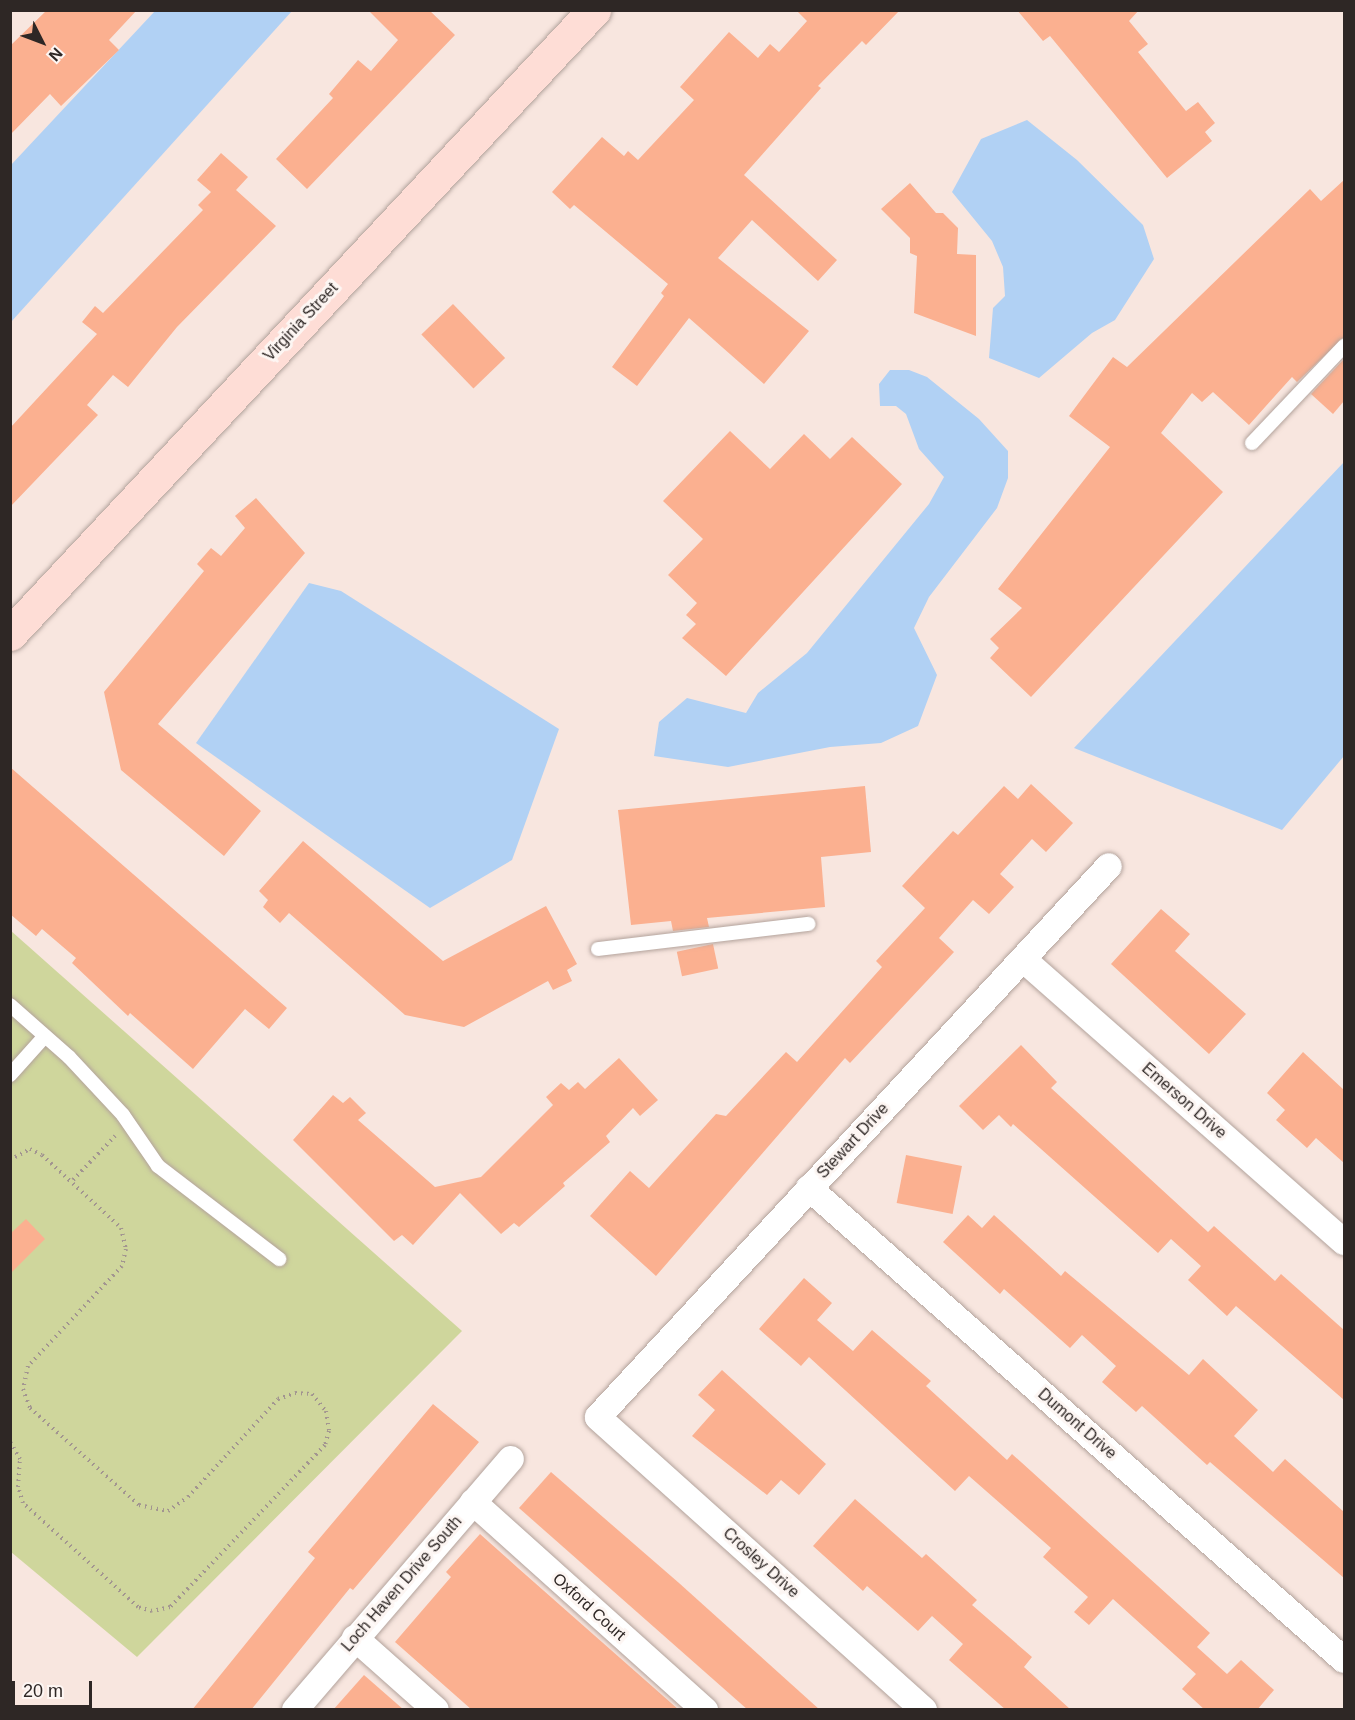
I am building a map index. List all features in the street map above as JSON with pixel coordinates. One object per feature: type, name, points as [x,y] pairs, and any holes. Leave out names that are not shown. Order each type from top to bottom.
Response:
[{"type":"street","name":"Virginia Street","points":[[10,634],[594,10]]},
{"type":"street","name":"Stewart Drive","points":[[598,1417],[1109,866]]},
{"type":"street","name":"Emerson Drive","points":[[1023,959],[1344,1242]]},
{"type":"street","name":"Dumont Drive","points":[[809,1188],[1344,1660]]},
{"type":"street","name":"Crosley Drive","points":[[598,1417],[924,1710]]},
{"type":"street","name":"Loch Haven Drive South","points":[[295,1710],[511,1459]]},
{"type":"street","name":"Oxford Court","points":[[473,1502],[705,1710]]},
{"type":"street","points":[[355,1638],[436,1710]]},
{"type":"lane","points":[[1252,443],[1344,346]]},
{"type":"lane","points":[[598,949],[809,924]]},
{"type":"lane","points":[[10,1005],[45,1036],[128,1122],[158,1166],[279,1259]]},
{"type":"lane","points":[[10,1075],[45,1036]]},
{"type":"path","points":[[72,1180],[128,1122]]},
{"type":"path","points":[[10,1160],[30,1149],[72,1180],[121,1228],[126,1249],[122,1266],[28,1366],[23,1389],[30,1408],[139,1505],[168,1511],[188,1497],[278,1399],[295,1393],[312,1394],[326,1411],[329,1431],[325,1445],[170,1607],[152,1611],[138,1607],[23,1503],[18,1486],[20,1459],[10,1442]]},
{"type":"green space","points":[[10,930],[462,1331],[137,1657],[11,1552]]},
{"type":"water","points":[[155,11],[292,11],[11,322],[10,166]]},
{"type":"water","points":[[1027,120],[1077,160],[1143,225],[1154,259],[1115,320],[1092,333],[1039,378],[989,358],[993,308],[1005,296],[1003,267],[992,241],[952,192],[981,139]]},
{"type":"water","points":[[890,370],[909,370],[927,377],[979,419],[1008,451],[1008,478],[997,508],[929,597],[914,628],[937,675],[918,726],[881,743],[830,747],[728,767],[654,756],[659,722],[687,698],[746,713],[758,693],[807,653],[929,504],[944,477],[919,449],[906,414],[896,406],[880,406],[879,384]]},
{"type":"water","points":[[1344,462],[1344,756],[1282,830],[1074,748]]},
{"type":"water","points":[[309,583],[341,591],[559,729],[512,860],[430,908],[196,743]]},
{"type":"building","points":[[47,10],[137,10],[109,40],[119,50],[61,106],[50,94],[10,135],[10,46]]},
{"type":"building","points":[[368,10],[429,10],[455,35],[307,189],[276,159],[333,98],[329,94],[358,60],[371,71],[398,40]]},
{"type":"building","points":[[796,10],[900,10],[866,45],[862,41],[818,86],[821,88],[744,175],[837,260],[818,281],[752,220],[718,258],[809,331],[764,384],[689,318],[637,386],[612,367],[664,296],[661,293],[668,284],[574,205],[570,209],[552,192],[602,137],[624,156],[628,151],[638,160],[694,100],[680,87],[729,32],[758,58],[770,44],[779,52],[807,21]]},
{"type":"building","points":[[1017,10],[1139,10],[1129,21],[1148,44],[1138,52],[1186,111],[1198,102],[1215,123],[1205,132],[1212,141],[1167,178],[1050,36],[1043,41]]},
{"type":"building","points":[[221,153],[248,177],[236,190],[276,226],[177,327],[128,387],[113,375],[87,405],[98,415],[10,507],[10,428],[97,334],[82,322],[95,306],[103,313],[203,210],[198,205],[211,192],[197,180]]},
{"type":"building","points":[[1344,180],[1344,337],[1297,382],[1292,377],[1249,425],[1213,392],[1202,402],[1192,393],[1161,433],[1223,492],[1031,697],[990,658],[999,648],[990,639],[1022,608],[998,589],[1110,447],[1069,416],[1113,357],[1127,367],[1310,189],[1321,201]]},
{"type":"building","points":[[910,183],[936,213],[943,213],[958,228],[957,254],[976,255],[976,336],[914,313],[917,256],[910,253],[910,238],[881,209]]},
{"type":"building","points":[[453,304],[505,358],[473,389],[421,335]]},
{"type":"building","points":[[1344,359],[1344,401],[1333,414],[1311,394]]},
{"type":"building","points":[[730,431],[770,469],[804,434],[830,459],[852,437],[902,484],[726,676],[682,638],[696,624],[686,615],[697,603],[668,575],[703,539],[663,501]]},
{"type":"building","points":[[256,498],[305,553],[158,724],[261,811],[224,856],[121,770],[104,692],[204,571],[197,564],[211,548],[221,556],[245,528],[235,516]]},
{"type":"building","points":[[10,767],[287,1008],[269,1029],[245,1009],[193,1069],[130,1013],[128,1016],[72,963],[76,958],[42,929],[36,936],[10,914]]},
{"type":"building","points":[[1031,784],[1073,823],[1046,852],[1032,839],[1000,874],[1014,887],[989,914],[973,900],[939,938],[954,952],[850,1063],[845,1058],[656,1276],[590,1216],[630,1171],[649,1188],[716,1114],[726,1116],[786,1052],[797,1062],[882,967],[876,961],[925,908],[902,886],[953,831],[958,835],[1004,786],[1018,799]]},
{"type":"building","points":[[865,786],[871,852],[821,857],[825,907],[707,918],[709,927],[673,931],[671,921],[631,925],[618,810]]},
{"type":"building","points":[[303,841],[443,961],[546,906],[577,964],[567,970],[572,981],[553,990],[548,981],[464,1027],[405,1015],[289,913],[280,923],[263,907],[268,900],[259,891]]},
{"type":"building","points":[[1161,909],[1190,934],[1175,951],[1246,1014],[1209,1054],[1111,964]]},
{"type":"building","points":[[713,944],[718,968],[682,976],[677,952]]},
{"type":"building","points":[[1021,1045],[1057,1082],[1051,1088],[1208,1232],[1214,1226],[1275,1281],[1281,1274],[1344,1330],[1344,1400],[1236,1306],[1227,1316],[1188,1280],[1201,1266],[1171,1239],[1158,1253],[1013,1124],[1011,1127],[999,1115],[983,1130],[959,1106]]},
{"type":"building","points":[[1303,1052],[1344,1090],[1344,1163],[1316,1138],[1307,1148],[1276,1120],[1285,1110],[1267,1093]]},
{"type":"building","points":[[619,1058],[658,1100],[640,1116],[633,1108],[606,1136],[610,1142],[563,1183],[565,1186],[519,1227],[514,1223],[501,1234],[460,1193],[413,1245],[402,1235],[394,1241],[293,1140],[333,1095],[343,1103],[350,1097],[366,1113],[358,1120],[435,1187],[481,1177],[553,1105],[546,1097],[561,1083],[569,1090],[578,1082],[585,1089]]},
{"type":"building","points":[[906,1155],[962,1166],[953,1214],[897,1203]]},
{"type":"building","points":[[968,1215],[982,1228],[994,1215],[1061,1276],[1065,1271],[1189,1375],[1203,1359],[1258,1410],[1234,1436],[1273,1472],[1285,1459],[1344,1512],[1344,1578],[1210,1462],[1207,1465],[1142,1406],[1136,1412],[1102,1382],[1116,1366],[1082,1335],[1070,1348],[1004,1289],[1000,1294],[943,1242]]},
{"type":"building","points":[[26,1219],[45,1239],[10,1274],[10,1234]]},
{"type":"building","points":[[804,1278],[832,1303],[817,1320],[853,1351],[872,1330],[931,1381],[926,1386],[1007,1460],[1012,1454],[1210,1633],[1197,1647],[1227,1674],[1241,1660],[1274,1690],[1257,1710],[1205,1710],[1182,1689],[1196,1674],[1113,1599],[1089,1625],[1074,1612],[1088,1597],[1043,1557],[1051,1548],[969,1476],[955,1491],[809,1357],[801,1366],[759,1329]]},
{"type":"building","points":[[722,1370],[826,1464],[799,1495],[781,1480],[767,1495],[692,1436],[715,1410],[698,1395]]},
{"type":"building","points":[[433,1404],[479,1442],[353,1590],[350,1588],[251,1710],[192,1710],[315,1558],[308,1552]]},
{"type":"building","points":[[551,1472],[820,1710],[748,1710],[519,1508]]},
{"type":"building","points":[[855,1499],[922,1558],[926,1554],[977,1600],[972,1605],[1032,1657],[1024,1667],[1071,1710],[1006,1710],[949,1660],[963,1644],[932,1616],[918,1631],[867,1586],[863,1591],[813,1546]]},
{"type":"building","points":[[480,1534],[679,1710],[472,1710],[395,1642],[451,1577],[446,1572]]},
{"type":"building","points":[[364,1675],[404,1710],[333,1710]]}]
